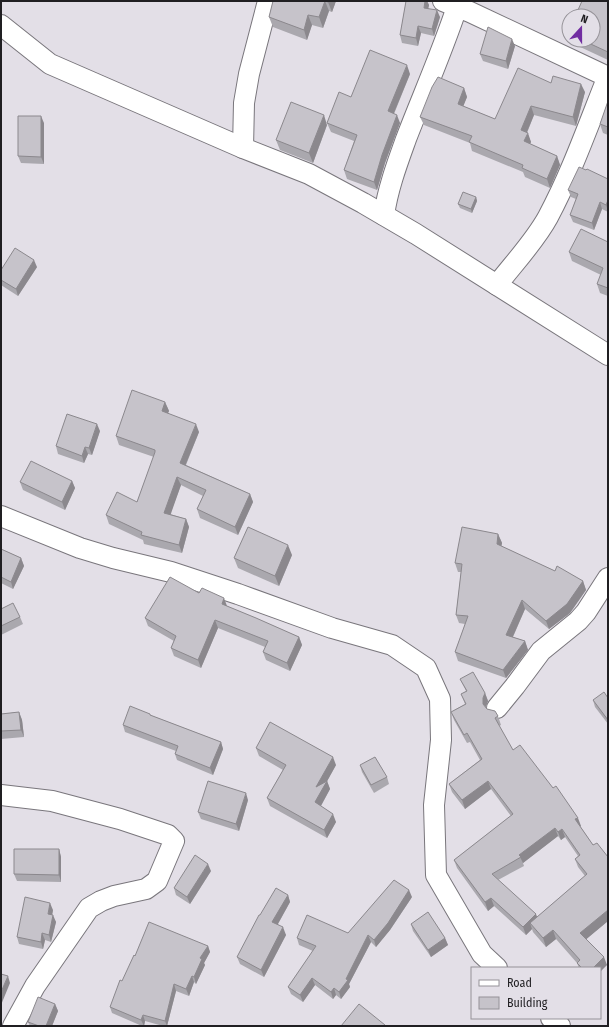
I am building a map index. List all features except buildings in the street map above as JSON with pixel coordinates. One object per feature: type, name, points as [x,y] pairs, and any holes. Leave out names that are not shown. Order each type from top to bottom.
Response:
[{"type":"street","points":[[243,148],[244,103],[249,74],[268,1]]},
{"type":"street","points":[[384,215],[390,183],[419,102],[447,36],[450,4],[608,77],[548,217],[535,237],[497,285]]},
{"type":"street","points":[[1,25],[50,64],[243,148],[309,174],[384,215],[608,355]]},
{"type":"street","points":[[1,516],[80,548],[113,558],[171,572],[238,594],[332,628],[392,645],[426,668],[440,699],[441,740],[434,804],[436,875],[482,954],[496,967]]},
{"type":"street","points":[[496,708],[515,686],[541,651],[578,621],[606,588]]},
{"type":"street","points":[[1,795],[52,801],[120,819],[168,835],[174,841],[157,881],[146,889],[101,900],[89,908],[35,986],[13,1026]]},
{"type":"street","points":[[552,1019],[560,1026]]}]
